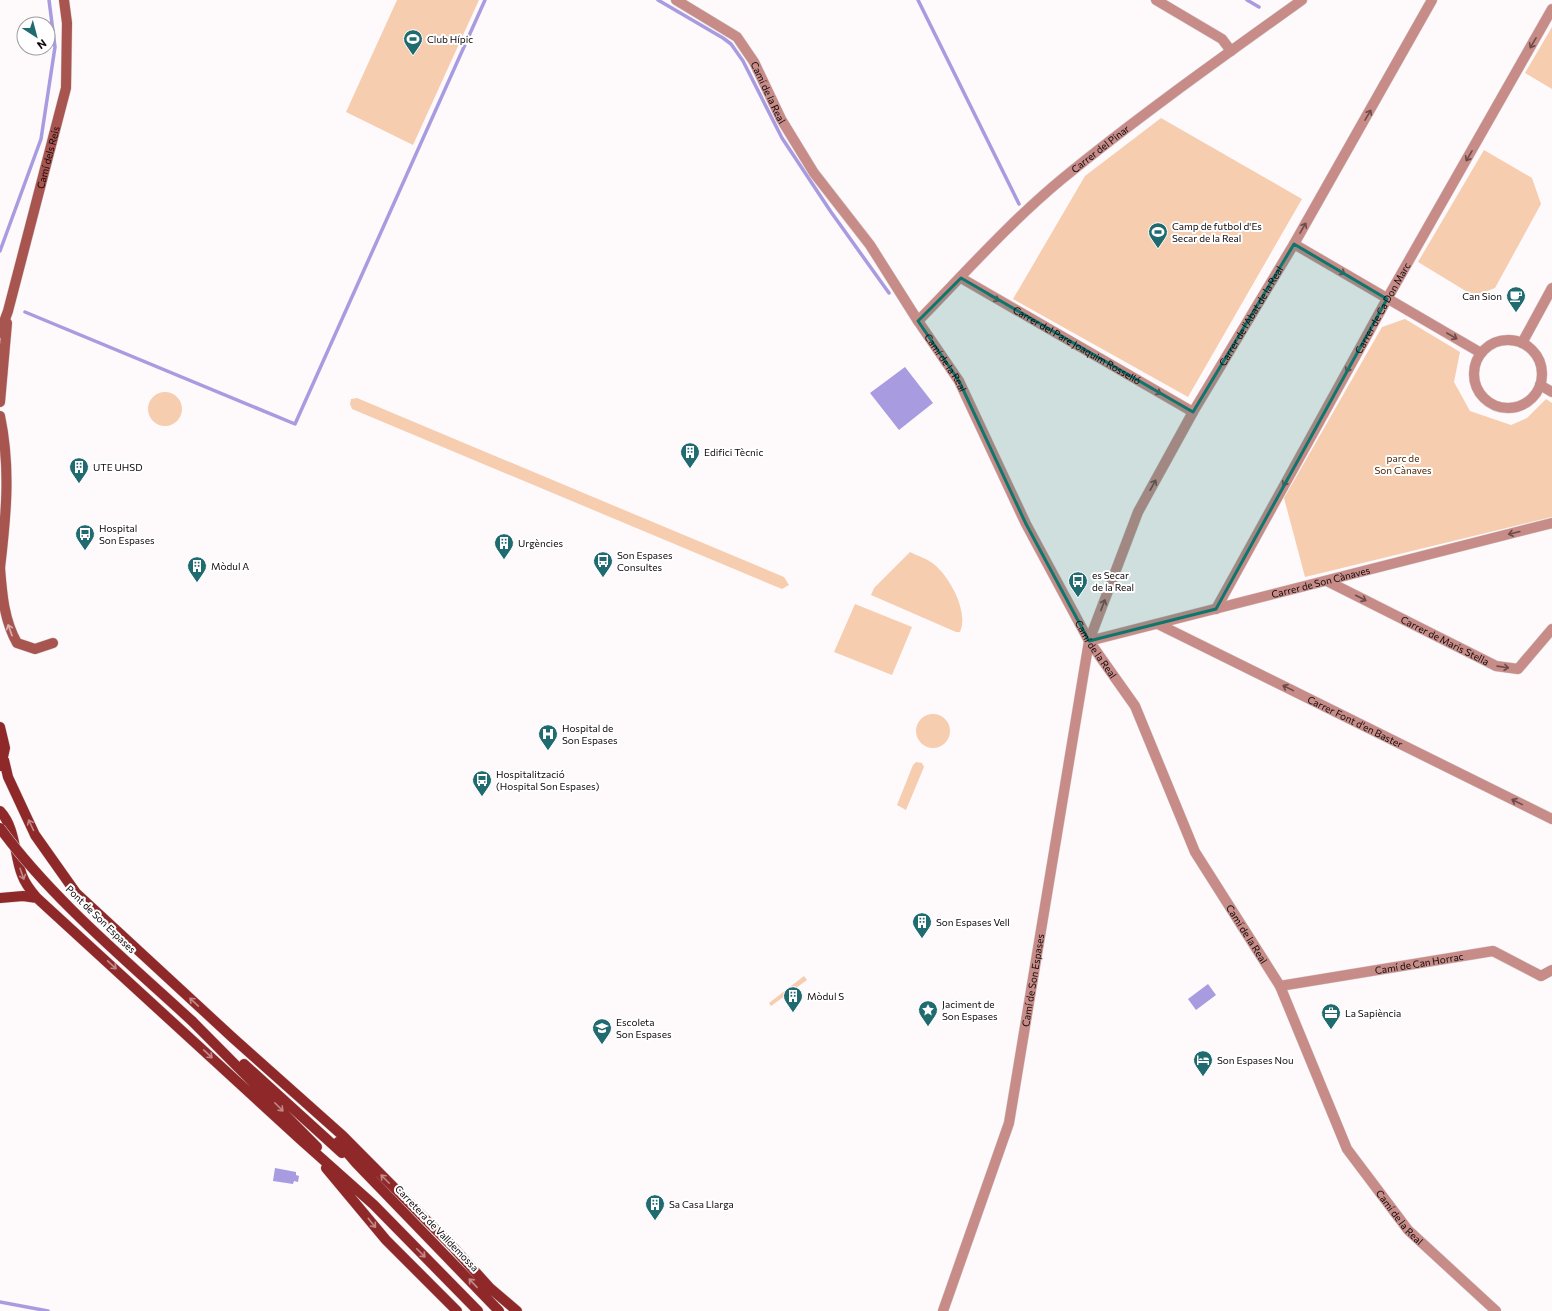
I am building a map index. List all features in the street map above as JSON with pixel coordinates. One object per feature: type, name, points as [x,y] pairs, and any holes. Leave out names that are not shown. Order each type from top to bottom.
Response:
[{"type":"main road","points":[[0,727],[5,748],[2,765],[35,835],[76,893],[233,1038],[343,1136],[452,1246],[490,1288],[517,1311]]},
{"type":"main road","points":[[0,811],[4,815],[12,835],[22,875],[28,888],[37,898],[374,1205],[478,1311]]},
{"type":"main road","name":"Pont de Son Espases","points":[[0,828],[18,852],[83,919],[192,1021]]},
{"type":"main road","points":[[0,898],[23,896],[37,898]]},
{"type":"main road","points":[[192,1021],[237,1057],[340,1151],[356,1163]]},
{"type":"main road","points":[[192,1021],[303,1131],[346,1179]]},
{"type":"main road","points":[[233,1038],[347,1150],[356,1163]]},
{"type":"main road","points":[[301,1140],[386,1240],[457,1311]]},
{"type":"main road","name":"Carretera de Valldemossa","points":[[356,1163],[499,1311]]},
{"type":"street","name":"Camí dels Reis","points":[[0,333],[8,312],[66,88],[67,23],[64,0]]},
{"type":"street","name":"Camí de la Real","points":[[676,0],[738,37],[754,62],[781,118],[814,173],[870,245],[918,321],[959,381],[1026,524],[1089,641],[1134,706],[1195,852],[1280,986],[1347,1149],[1408,1230],[1496,1311]]},
{"type":"street","points":[[1156,0],[1222,40],[1231,51]]},
{"type":"street","name":"Carrer del Pinar","points":[[918,321],[1026,211],[1062,179],[1231,51],[1302,0]]},
{"type":"street","name":"Carrer de l'Abat de la Real","points":[[1089,641],[1138,512],[1192,412],[1294,244],[1432,0]]},
{"type":"street","name":"Carrer de Ca Don Marc","points":[[1216,609],[1388,299],[1552,10]]},
{"type":"street","points":[[1294,244],[1481,353]]},
{"type":"street","name":"Carrer del Pare Joaquim Rosselló","points":[[961,278],[1192,412]]},
{"type":"street","points":[[1522,342],[1552,288]]},
{"type":"street","name":"Camí dels Reis","points":[[0,402],[8,312]]},
{"type":"street","points":[[1511,340],[1522,342],[1537,356],[1541,365],[1542,375],[1540,385],[1534,395],[1520,405],[1503,408],[1492,404],[1482,396],[1476,386],[1474,375],[1476,363],[1481,353],[1490,345],[1500,341],[1511,340]]},
{"type":"street","points":[[1540,385],[1552,392]]},
{"type":"street","points":[[0,416],[4,436],[7,502],[0,568],[3,604],[10,632],[17,643],[35,649],[53,643]]},
{"type":"street","name":"Carrer de Son Cànaves","points":[[1089,641],[1552,523]]},
{"type":"street","name":"Carrer de Maris Stella","points":[[1327,581],[1496,666],[1518,669],[1552,629]]},
{"type":"street","name":"Carrer Font d'en Baster","points":[[1158,624],[1552,819]]},
{"type":"street","name":"Camí de Son Espases","points":[[943,1311],[1009,1124],[1089,641]]},
{"type":"street","name":"Camí de Can Horrac","points":[[1280,986],[1493,951],[1541,976],[1552,970]]},
{"type":"highlighted area","points":[[1294,244],[1387,299],[1216,609],[1089,641],[1026,524],[959,381],[918,321],[961,278],[1193,412]]},
{"type":"green space","name":"Club Hípic","points":[[397,0],[479,0],[413,145],[346,112]]},
{"type":"green space","points":[[1552,27],[1552,89],[1525,73]]},
{"type":"green space","name":"Camp de futbol d'Es Secar de la Real","points":[[1161,118],[1302,199],[1188,397],[1013,299],[1085,176]]},
{"type":"green space","points":[[1484,150],[1532,178],[1541,204],[1495,288],[1474,296],[1418,262]]},
{"type":"green space","name":"parc de Son Cànaves","points":[[1405,319],[1460,352],[1454,382],[1470,411],[1511,425],[1527,418],[1546,399],[1552,403],[1552,517],[1305,577],[1284,498],[1382,327]]},
{"type":"green space","points":[[168,392],[177,397],[181,402],[181,416],[177,421],[172,425],[162,426],[158,425],[149,416],[148,406],[149,402],[158,393]]},
{"type":"green space","points":[[357,398],[784,577],[789,585],[782,589],[352,409],[350,404],[351,399]]},
{"type":"green space","points":[[910,552],[935,565],[952,587],[960,605],[962,615],[960,632],[956,632],[871,595],[874,588]]},
{"type":"green space","points":[[855,604],[912,627],[892,675],[834,652]]},
{"type":"green space","points":[[936,714],[943,716],[948,721],[950,731],[948,741],[943,746],[930,748],[923,746],[918,741],[916,728],[918,721],[923,716]]},
{"type":"green space","points":[[916,762],[922,763],[924,767],[906,810],[897,805],[913,765]]},
{"type":"green space","points":[[804,976],[807,980],[771,1006],[769,1003]]},
{"type":"shaded area","points":[[905,367],[933,403],[899,430],[870,393]]},
{"type":"shaded area","points":[[1208,984],[1216,995],[1196,1010],[1188,999]]},
{"type":"shaded area","points":[[275,1168],[296,1172],[296,1175],[299,1176],[298,1182],[294,1181],[293,1184],[273,1181]]},
{"type":"waterway","points":[[0,251],[41,139],[55,47],[49,0]]},
{"type":"waterway","points":[[25,312],[295,424],[485,0]]},
{"type":"waterway","points":[[658,0],[731,44],[743,61],[782,138],[831,212],[889,293]]},
{"type":"waterway","points":[[918,0],[1019,204]]},
{"type":"waterway","points":[[1247,0],[1259,7]]},
{"type":"waterway","points":[[0,1302],[48,1311]]},
{"type":"place","name":"Club Hípic","points":[[413,56]]},
{"type":"place","name":"Camp de futbol d'Es Secar de la Real","points":[[1158,249]]},
{"type":"place","name":"Can Sion","points":[[1516,313]]},
{"type":"place","name":"Edifici Tècnic","points":[[690,469]]},
{"type":"place","name":"UTE UHSD","points":[[79,484]]},
{"type":"place","name":"Hospital Son Espases","points":[[85,551]]},
{"type":"place","name":"Urgències","points":[[504,560]]},
{"type":"place","name":"Son Espases Consultes","points":[[603,578]]},
{"type":"place","name":"Mòdul A","points":[[197,583]]},
{"type":"place","name":"es Secar de la Real","points":[[1078,598]]},
{"type":"place","name":"Hospital de Son Espases","points":[[548,751]]},
{"type":"place","name":"Hospitalització (Hospital Son Espases)","points":[[482,797]]},
{"type":"place","name":"Son Espases Vell","points":[[922,939]]},
{"type":"place","name":"Mòdul S","points":[[793,1013]]},
{"type":"place","name":"Jaciment de Son Espases","points":[[928,1027]]},
{"type":"place","name":"La Sapiència","points":[[1331,1030]]},
{"type":"place","name":"Escoleta Son Espases","points":[[602,1045]]},
{"type":"place","name":"Son Espases Nou","points":[[1203,1077]]},
{"type":"place","name":"Sa Casa Llarga","points":[[655,1221]]}]
